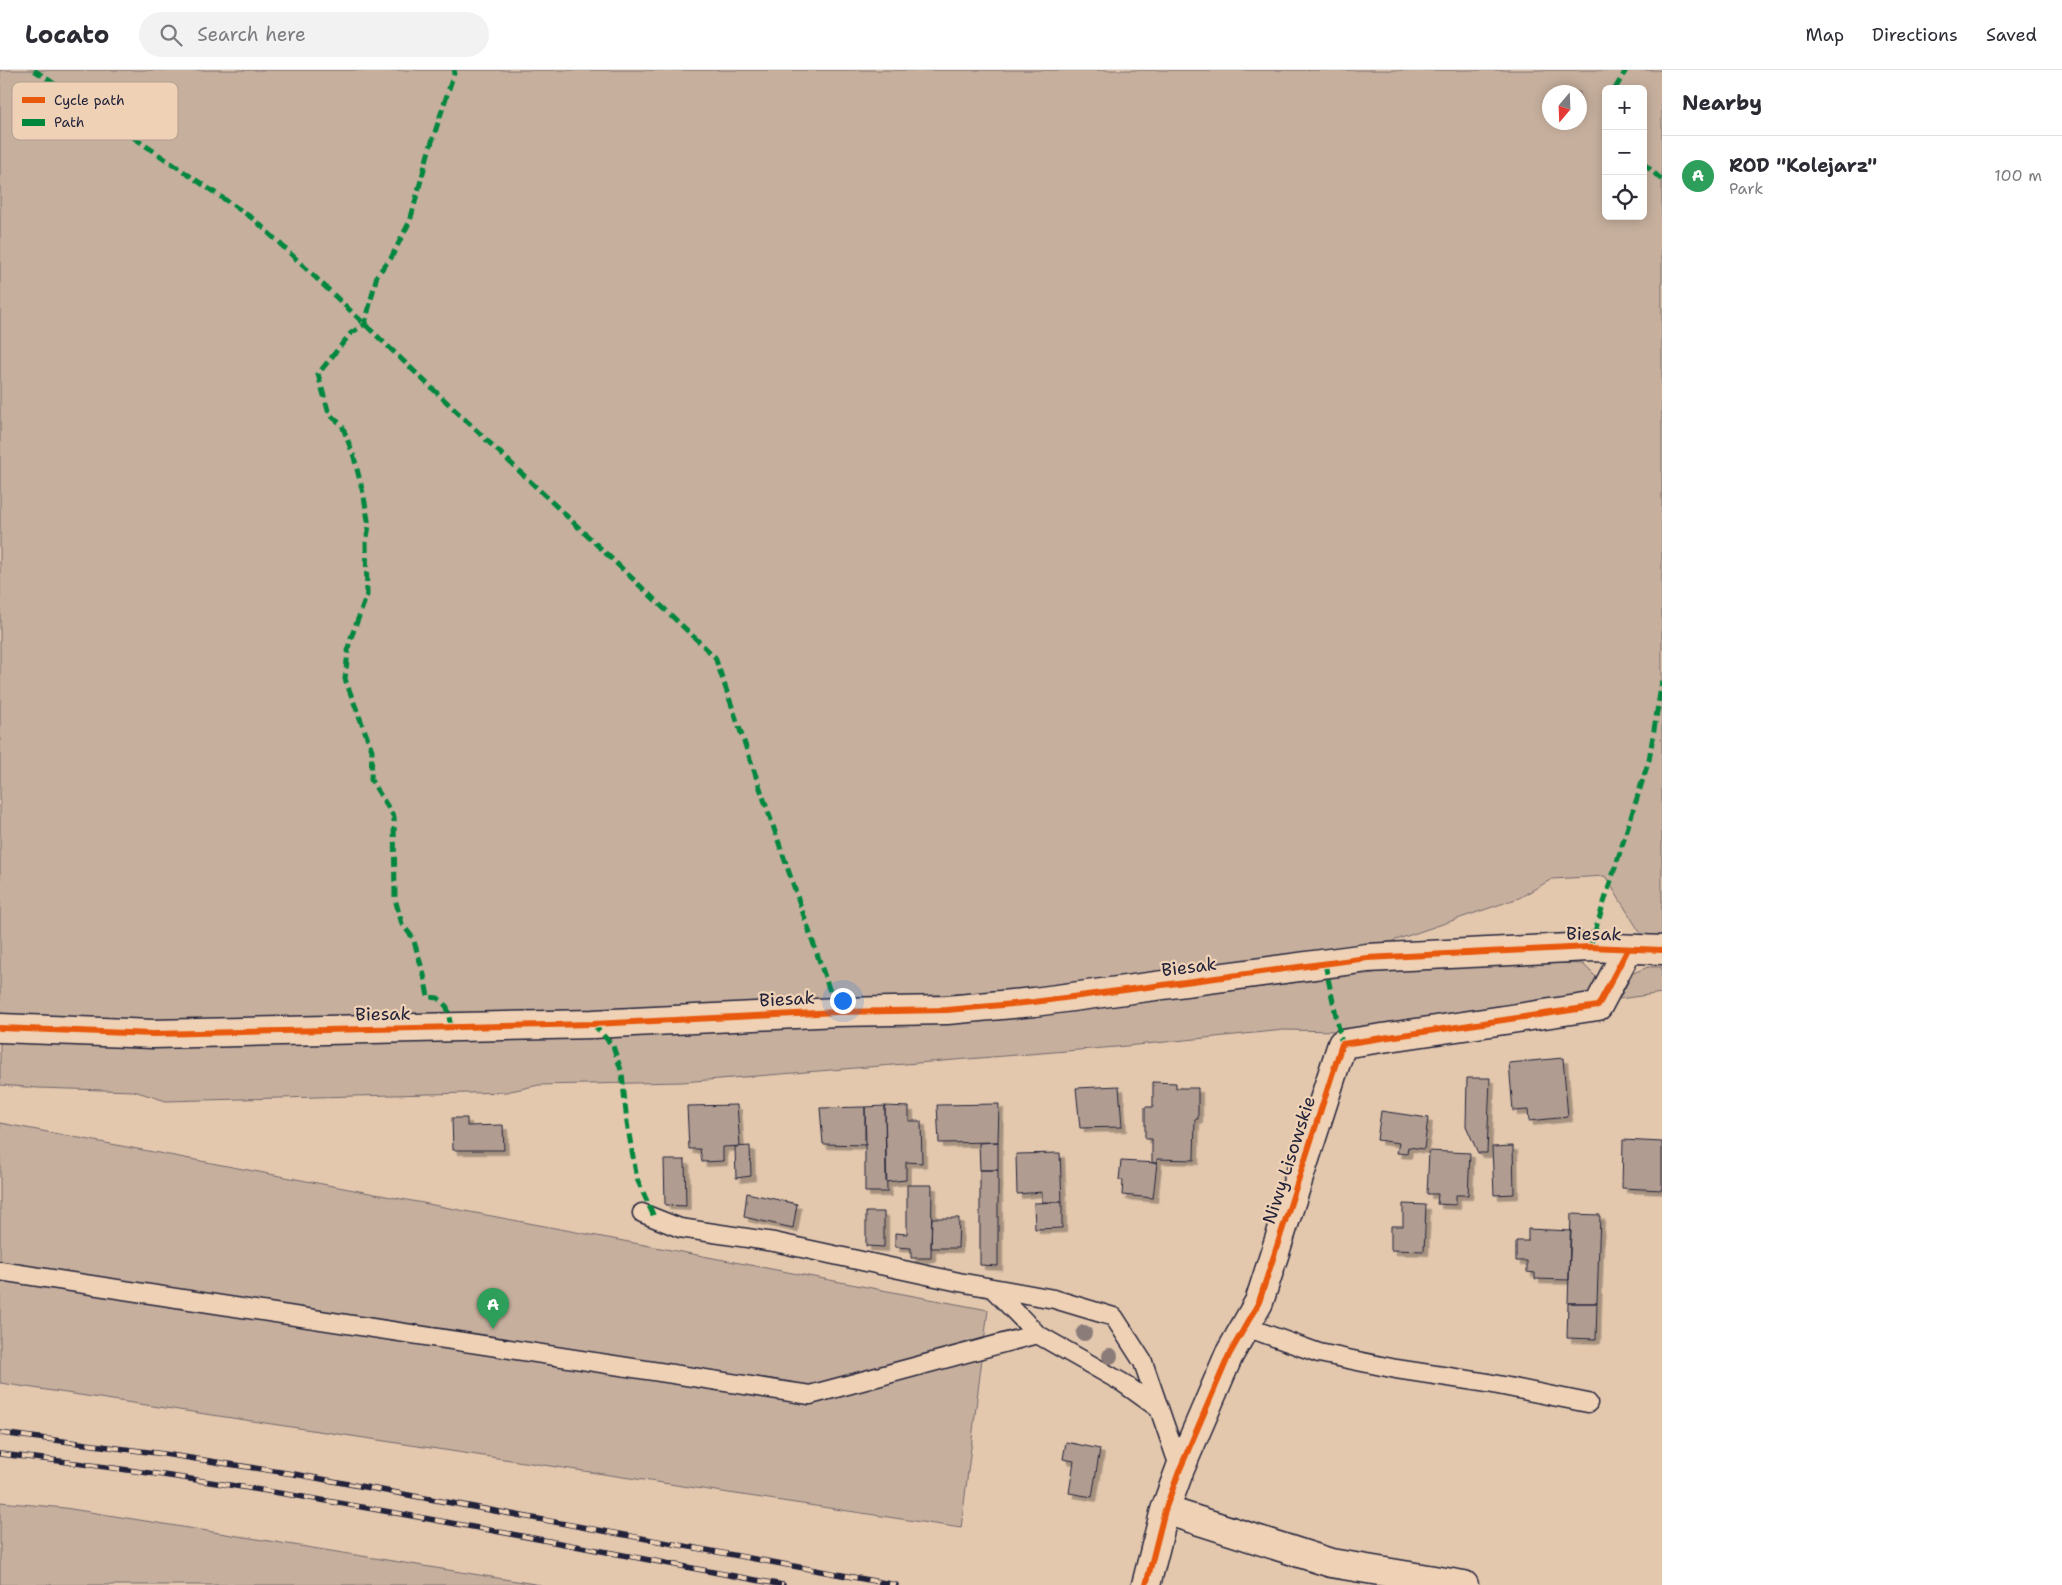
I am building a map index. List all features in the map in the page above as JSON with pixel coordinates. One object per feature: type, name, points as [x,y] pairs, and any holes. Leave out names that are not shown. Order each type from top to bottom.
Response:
[{"type":"street","name":"Biesak","points":[[0,1028],[163,1034],[594,1024],[836,1012],[947,1010],[1034,1002],[1367,958],[1590,947],[1662,950]]},
{"type":"street","name":"Niwy Lisowskie","points":[[1146,1585],[1165,1510],[1180,1469],[1229,1355],[1259,1302],[1342,1044],[1598,1006],[1628,950]]},
{"type":"street","points":[[1165,1510],[1330,1562],[1464,1585]]},
{"type":"lane","points":[[642,1214],[680,1228],[774,1242],[992,1288],[1054,1299],[1114,1317],[1143,1362],[1180,1469]]},
{"type":"lane","points":[[0,1271],[810,1395],[1038,1334]]},
{"type":"lane","points":[[992,1288],[1038,1334],[1123,1383],[1158,1408]]},
{"type":"lane","points":[[1246,1327],[1319,1353],[1396,1370],[1488,1383],[1588,1403]]},
{"type":"shaded area","points":[[0,70],[1662,70],[1662,939],[1644,939],[1605,876],[1552,879],[1519,898],[1378,946],[1026,990],[833,1001],[498,1015],[154,1024],[0,1017]]},
{"type":"shaded area","points":[[1533,962],[1583,964],[1597,978],[1587,997],[1339,1031],[1284,1030],[1116,1047],[682,1082],[539,1085],[506,1092],[166,1101],[134,1091],[0,1085],[0,1039],[1032,1016],[1396,970]]},
{"type":"shaded area","points":[[1648,967],[1662,967],[1662,993],[1619,999],[1633,973]]},
{"type":"shaded area","points":[[0,1123],[988,1310],[961,1528],[0,1383]]},
{"type":"shaded area","points":[[0,1502],[65,1508],[541,1585],[0,1585]]},
{"type":"building","points":[[1563,1058],[1568,1117],[1529,1121],[1528,1110],[1513,1111],[1509,1063]]},
{"type":"building","points":[[1467,1078],[1490,1078],[1487,1153],[1478,1153],[1466,1126]]},
{"type":"building","points":[[1153,1082],[1176,1083],[1176,1088],[1198,1088],[1198,1119],[1195,1119],[1194,1160],[1157,1159],[1157,1163],[1152,1163],[1152,1139],[1145,1139],[1145,1107],[1153,1107]]},
{"type":"building","points":[[1119,1086],[1122,1127],[1080,1128],[1076,1088]]},
{"type":"building","points":[[999,1104],[998,1142],[939,1143],[937,1105]]},
{"type":"building","points":[[737,1105],[740,1146],[723,1147],[723,1161],[702,1162],[700,1149],[689,1149],[687,1106]]},
{"type":"building","points":[[885,1106],[909,1107],[909,1121],[921,1121],[922,1163],[906,1162],[906,1180],[886,1182]]},
{"type":"building","points":[[885,1106],[887,1192],[865,1192],[865,1107]]},
{"type":"building","points":[[865,1107],[866,1145],[823,1144],[820,1108]]},
{"type":"building","points":[[1381,1111],[1428,1118],[1424,1149],[1408,1147],[1407,1154],[1397,1153],[1399,1143],[1377,1140]]},
{"type":"building","points":[[452,1118],[467,1118],[467,1126],[503,1125],[504,1150],[453,1150]]},
{"type":"building","points":[[1623,1140],[1662,1142],[1662,1190],[1622,1188]]},
{"type":"building","points":[[998,1142],[998,1170],[980,1170],[979,1143]]},
{"type":"building","points":[[750,1146],[751,1176],[736,1178],[735,1147]]},
{"type":"building","points":[[1513,1146],[1514,1194],[1494,1195],[1492,1147]]},
{"type":"building","points":[[1429,1151],[1470,1153],[1468,1195],[1456,1195],[1456,1205],[1437,1204],[1438,1194],[1427,1194]]},
{"type":"building","points":[[1060,1153],[1062,1202],[1042,1202],[1042,1192],[1017,1194],[1016,1154]]},
{"type":"building","points":[[664,1160],[685,1160],[686,1206],[665,1205]]},
{"type":"building","points":[[1121,1161],[1157,1163],[1153,1198],[1122,1195],[1123,1180],[1119,1180]]},
{"type":"building","points":[[980,1170],[998,1170],[998,1266],[980,1265]]},
{"type":"building","points":[[907,1185],[932,1185],[931,1258],[911,1258],[911,1248],[895,1247],[895,1233],[907,1234]]},
{"type":"building","points":[[747,1193],[797,1204],[793,1228],[744,1217]]},
{"type":"building","points":[[1062,1202],[1062,1228],[1035,1229],[1034,1203]]},
{"type":"building","points":[[1403,1204],[1426,1205],[1424,1251],[1391,1250],[1391,1226],[1403,1226]]},
{"type":"building","points":[[866,1212],[884,1212],[884,1247],[866,1246]]},
{"type":"building","points":[[1571,1214],[1600,1215],[1597,1303],[1568,1303]]},
{"type":"building","points":[[932,1218],[959,1218],[958,1248],[931,1248]]},
{"type":"building","points":[[1528,1229],[1571,1231],[1569,1280],[1535,1279],[1535,1273],[1527,1272],[1527,1261],[1516,1261],[1516,1241],[1528,1241]]},
{"type":"building","points":[[1568,1303],[1597,1303],[1596,1339],[1567,1338]]},
{"type":"building","points":[[1066,1442],[1100,1449],[1092,1497],[1069,1493],[1074,1461],[1063,1459]]},
{"type":"railway","points":[[0,1433],[164,1454],[300,1475],[896,1585]]},
{"type":"railway","points":[[0,1454],[197,1480],[393,1512],[783,1585]]},
{"type":"marked path","points":[[34,70],[52,82]]},
{"type":"marked path","points":[[451,1027],[447,1007],[438,998],[428,997],[424,975],[413,938],[402,924],[395,899],[394,817],[371,780],[372,750],[345,679],[349,643],[367,595],[366,542],[369,526],[354,457],[342,425],[329,414],[318,374],[351,333],[365,324],[377,275],[391,258],[410,221],[428,154],[455,70]]},
{"type":"marked path","points":[[1617,85],[1626,70]]},
{"type":"marked path","points":[[137,140],[255,220],[715,657],[837,1012]]},
{"type":"marked path","points":[[1647,167],[1662,180]]},
{"type":"marked path","points":[[1590,947],[1649,760],[1662,681]]},
{"type":"marked path","points":[[1325,964],[1342,1044]]},
{"type":"marked path","points":[[593,1024],[613,1046],[622,1073],[627,1123],[637,1179],[655,1219]]},
{"type":"cycle path","points":[[0,1028],[153,1034],[593,1024],[837,1012],[947,1010],[1034,1002],[1367,958],[1590,947],[1662,950]]},
{"type":"cycle path","points":[[1146,1585],[1165,1510],[1180,1469],[1229,1355],[1259,1302],[1342,1044],[1598,1006],[1628,949]]},
{"type":"place","name":"ROD \"Kolejarz\"","points":[[493,1329]]}]
